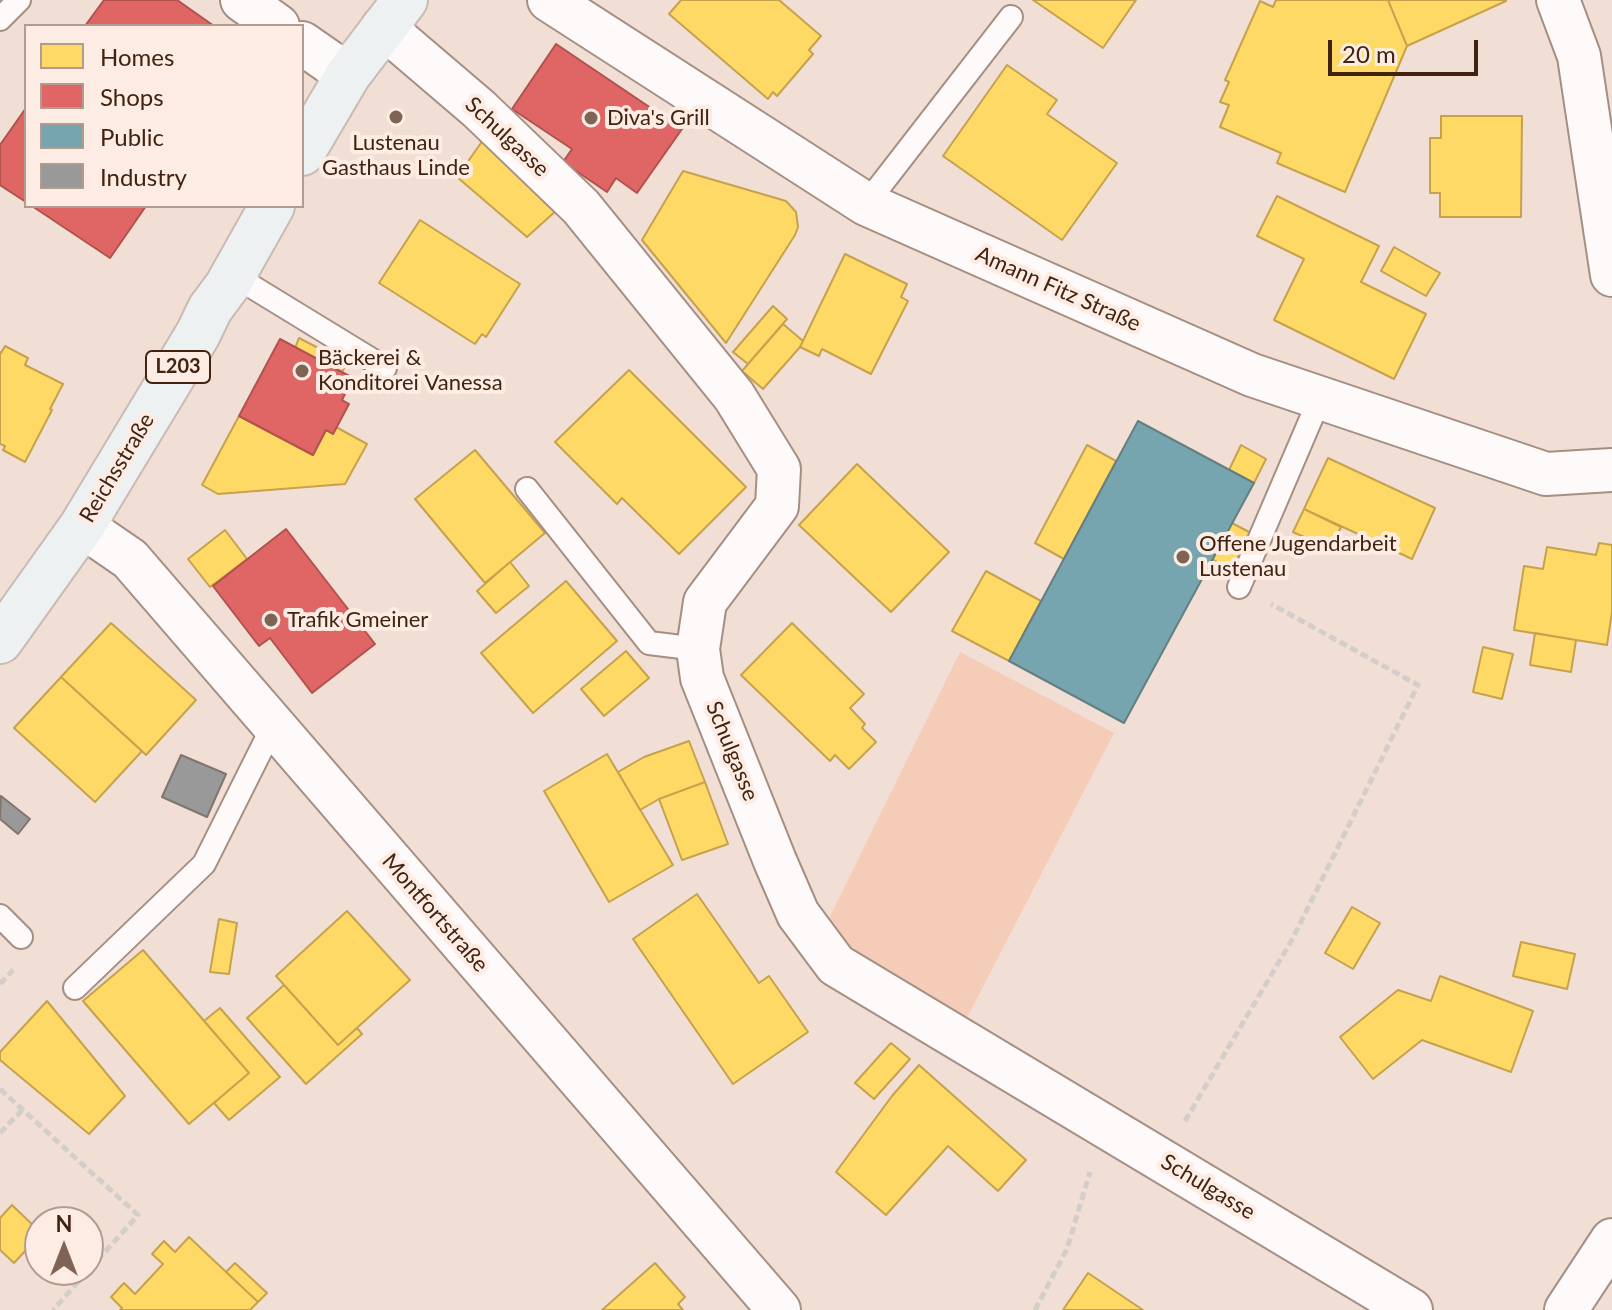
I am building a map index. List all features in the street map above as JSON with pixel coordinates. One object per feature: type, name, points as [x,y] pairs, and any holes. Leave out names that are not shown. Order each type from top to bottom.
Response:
[{"type":"main road","points":[[304,150],[348,75],[394,14]]},
{"type":"main road","name":"Reichsstraße","points":[[0,641],[82,526],[271,208]]},
{"type":"street","points":[[242,0],[275,24]]},
{"type":"street","name":"Amann Fitz Straße","points":[[549,0],[866,204],[1252,375],[1546,474],[1612,470]]},
{"type":"street","points":[[1558,0],[1579,56],[1612,275]]},
{"type":"street","name":"Schulgasse","points":[[394,14],[479,109],[581,207],[734,396],[779,469],[777,506],[705,602],[698,649],[702,678],[792,901],[798,914],[836,965],[1411,1310]]},
{"type":"street","points":[[304,44],[348,75]]},
{"type":"street","name":"Montfortstraße","points":[[82,526],[130,559],[779,1310]]},
{"type":"street","points":[[1566,1310],[1612,1240]]},
{"type":"lane","points":[[0,19],[19,0]]},
{"type":"lane","points":[[866,204],[1011,17]]},
{"type":"lane","points":[[233,275],[385,368]]},
{"type":"lane","points":[[1239,587],[1320,398]]},
{"type":"lane","points":[[527,489],[649,643],[698,649]]},
{"type":"lane","points":[[75,988],[204,864],[273,726]]},
{"type":"lane","points":[[0,916],[21,937]]},
{"type":"path","points":[[1162,1160],[1293,938],[1418,685],[1239,587]]},
{"type":"path","points":[[0,1089],[138,1215],[53,1310]]},
{"type":"path","points":[[0,1133],[23,1109]]},
{"type":"path","points":[[1035,1310],[1067,1249],[1104,1125]]},
{"type":"shaded area","points":[[960,652],[1114,733],[957,1037],[818,941]]},
{"type":"building: Homes","points":[[681,0],[779,0],[821,36],[809,50],[813,54],[777,96],[773,92],[768,99],[669,14]]},
{"type":"building: Homes","points":[[1033,0],[1136,0],[1103,48]]},
{"type":"building: Homes","points":[[1276,0],[1388,0],[1407,46],[1345,192],[1277,163],[1281,153],[1220,127],[1229,105],[1220,102],[1229,82],[1225,80],[1260,1],[1273,7]]},
{"type":"building: Homes","points":[[1388,0],[1506,0],[1506,1],[1407,46]]},
{"type":"building: Homes","points":[[1007,65],[1057,100],[1047,114],[1117,163],[1062,240],[943,156]]},
{"type":"building: Homes","points":[[1441,116],[1522,116],[1521,217],[1440,217],[1440,193],[1430,193],[1430,138],[1441,138]]},
{"type":"building: Homes","points":[[488,133],[558,209],[527,237],[457,177]]},
{"type":"building: Homes","points":[[683,171],[786,201],[796,212],[798,227],[795,235],[726,343],[642,240]]},
{"type":"building: Homes","points":[[1277,196],[1379,246],[1361,282],[1426,314],[1394,379],[1274,320],[1304,259],[1257,236]]},
{"type":"building: Homes","points":[[420,220],[520,284],[486,337],[482,334],[475,344],[379,283]]},
{"type":"building: Homes","points":[[1394,247],[1440,273],[1426,296],[1381,271]]},
{"type":"building: Homes","points":[[845,254],[907,284],[901,297],[908,301],[871,374],[822,349],[819,356],[800,347]]},
{"type":"building: Homes","points":[[773,306],[787,319],[748,364],[733,352]]},
{"type":"building: Homes","points":[[783,324],[803,341],[763,389],[742,371]]},
{"type":"building: Homes","points":[[299,338],[347,363],[342,372],[295,348]]},
{"type":"building: Homes","points":[[5,346],[28,358],[25,365],[63,384],[25,462],[3,450],[5,446],[0,444],[0,352]]},
{"type":"building: Homes","points":[[629,370],[746,487],[679,554],[622,498],[617,504],[555,442]]},
{"type":"building: Homes","points":[[239,416],[313,455],[326,430],[333,434],[336,427],[367,444],[345,484],[218,494],[202,485]]},
{"type":"building: Homes","points":[[1087,445],[1116,461],[1064,559],[1035,543]]},
{"type":"building: Homes","points":[[1241,445],[1266,459],[1254,483],[1229,470]]},
{"type":"building: Homes","points":[[475,450],[545,533],[485,583],[415,499]]},
{"type":"building: Homes","points":[[1328,458],[1435,508],[1412,559],[1304,509]]},
{"type":"building: Homes","points":[[857,464],[949,552],[891,612],[799,525]]},
{"type":"building: Homes","points":[[1304,509],[1341,527],[1331,549],[1293,532]]},
{"type":"building: Homes","points":[[1232,523],[1251,533],[1231,570],[1212,559]]},
{"type":"building: Homes","points":[[225,530],[247,559],[210,587],[188,559]]},
{"type":"building: Homes","points":[[1599,543],[1612,545],[1612,612],[1607,645],[1514,630],[1524,566],[1543,569],[1547,547],[1596,555]]},
{"type":"building: Homes","points":[[510,562],[529,586],[496,613],[477,591]]},
{"type":"building: Homes","points":[[986,571],[1041,601],[1009,661],[952,631]]},
{"type":"building: Homes","points":[[566,581],[617,641],[533,713],[481,653]]},
{"type":"building: Homes","points":[[111,623],[196,700],[146,755],[61,677]]},
{"type":"building: Homes","points":[[792,623],[864,694],[850,708],[865,724],[862,728],[876,742],[849,769],[835,755],[830,761],[741,675]]},
{"type":"building: Homes","points":[[1535,633],[1576,640],[1571,672],[1530,665]]},
{"type":"building: Homes","points":[[1483,647],[1513,654],[1502,699],[1473,692]]},
{"type":"building: Homes","points":[[626,651],[649,678],[604,716],[581,689]]},
{"type":"building: Homes","points":[[61,677],[142,751],[95,802],[14,728]]},
{"type":"building: Homes","points":[[689,741],[705,782],[659,799],[640,810],[618,772],[644,757]]},
{"type":"building: Homes","points":[[607,754],[673,865],[609,902],[544,791]]},
{"type":"building: Homes","points":[[705,782],[728,844],[682,860],[659,799]]},
{"type":"building: Homes","points":[[697,894],[759,983],[769,976],[808,1032],[733,1084],[633,939]]},
{"type":"building: Homes","points":[[1352,907],[1380,923],[1353,969],[1325,953]]},
{"type":"building: Homes","points":[[347,911],[410,980],[338,1045],[276,976]]},
{"type":"building: Homes","points":[[219,919],[237,923],[229,974],[210,972]]},
{"type":"building: Homes","points":[[1521,942],[1575,954],[1567,989],[1513,976]]},
{"type":"building: Homes","points":[[143,950],[249,1073],[189,1124],[83,1001]]},
{"type":"building: Homes","points":[[1440,976],[1533,1011],[1511,1072],[1422,1040],[1373,1079],[1340,1037],[1398,990],[1431,1001]]},
{"type":"building: Homes","points":[[284,985],[338,1045],[357,1028],[362,1034],[306,1084],[247,1018]]},
{"type":"building: Homes","points":[[47,1001],[125,1096],[89,1134],[0,1060],[0,1052]]},
{"type":"building: Homes","points":[[220,1008],[280,1077],[229,1120],[214,1103],[249,1073],[204,1021]]},
{"type":"building: Homes","points":[[891,1043],[910,1059],[874,1099],[855,1083]]},
{"type":"building: Homes","points":[[919,1065],[1026,1160],[998,1191],[948,1146],[886,1215],[836,1172]]},
{"type":"building: Homes","points":[[12,1205],[24,1217],[24,1252],[14,1263],[0,1250],[0,1218]]},
{"type":"building: Homes","points":[[189,1237],[258,1302],[250,1310],[120,1310],[122,1308],[111,1297],[124,1283],[135,1294],[163,1264],[152,1254],[164,1241],[175,1252]]},
{"type":"building: Homes","points":[[235,1263],[267,1293],[258,1302],[226,1272]]},
{"type":"building: Homes","points":[[655,1263],[685,1297],[678,1304],[683,1310],[602,1310]]},
{"type":"building: Homes","points":[[1088,1273],[1143,1310],[1063,1310]]},
{"type":"building: Shops","points":[[104,0],[177,0],[211,24],[86,24]]},
{"type":"building: Shops","points":[[556,44],[682,129],[637,193],[616,178],[607,192],[563,162],[572,149],[512,109]]},
{"type":"building: Shops","points":[[24,111],[24,201],[0,185],[0,145]]},
{"type":"building: Shops","points":[[35,208],[145,208],[110,258]]},
{"type":"building: Shops","points":[[280,339],[353,378],[342,400],[349,404],[333,434],[326,430],[313,455],[239,416]]},
{"type":"building: Shops","points":[[286,529],[375,644],[312,693],[270,638],[259,646],[213,586]]},
{"type":"building: Public","points":[[1138,421],[1254,483],[1124,723],[1009,661]]},
{"type":"building: Industry","points":[[181,755],[226,774],[207,817],[162,797]]},
{"type":"building: Industry","points":[[1,796],[30,819],[18,834],[0,819]]},
{"type":"place","name":"Lustenau Gasthaus Linde","points":[[396,117]]},
{"type":"place","name":"Diva's Grill","points":[[591,118]]},
{"type":"place","name":"Bäckerei & Konditorei Vanessa","points":[[302,371]]},
{"type":"place","name":"Offene Jugendarbeit Lustenau","points":[[1183,557]]},
{"type":"place","name":"Trafik Gmeiner","points":[[271,620]]}]
